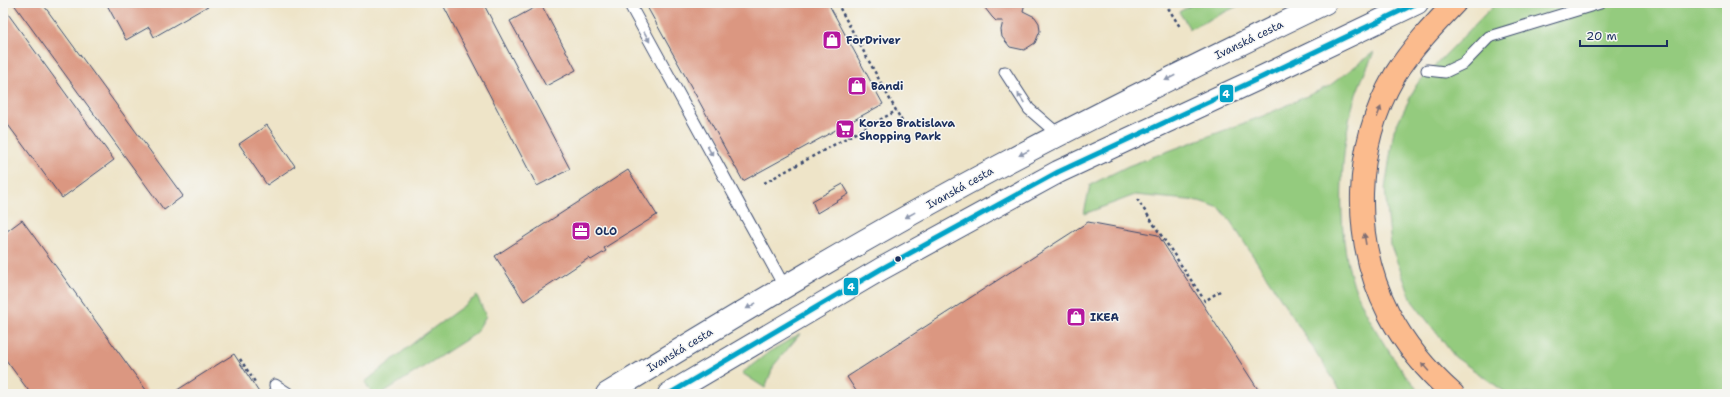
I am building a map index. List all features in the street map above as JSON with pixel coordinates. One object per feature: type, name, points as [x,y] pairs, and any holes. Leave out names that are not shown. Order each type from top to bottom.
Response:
[{"type":"highway","points":[[1453,394],[1426,368],[1411,350],[1389,314],[1374,277],[1367,253],[1362,210],[1365,159],[1372,130],[1382,103],[1394,77],[1406,58],[1418,42],[1455,3]]},
{"type":"street","name":"Ivanská cesta","points":[[607,394],[784,286],[1007,161],[1205,60],[1325,3]]},
{"type":"street","points":[[669,394],[881,269],[1058,172],[1417,3]]},
{"type":"lane","points":[[629,3],[784,286]]},
{"type":"lane","points":[[1428,70],[1445,72],[1464,63],[1489,37],[1600,3]]},
{"type":"lane","points":[[1005,72],[1029,109],[1059,135]]},
{"type":"lane","points":[[275,385],[289,394]]},
{"type":"path","points":[[837,3],[904,125]]},
{"type":"path","points":[[1165,3],[1180,27]]},
{"type":"path","points":[[764,183],[896,111]]},
{"type":"path","points":[[1137,199],[1206,300],[1220,291]]},
{"type":"path","points":[[240,358],[257,385]]},
{"type":"green space","points":[[1195,3],[1244,3],[1190,29],[1179,12]]},
{"type":"green space","points":[[1498,3],[1727,3],[1727,394],[1508,394],[1455,357],[1412,301],[1391,246],[1385,189],[1394,130],[1417,84],[1493,6]]},
{"type":"green space","points":[[1374,52],[1356,93],[1344,152],[1342,200],[1345,249],[1356,291],[1370,319],[1386,347],[1408,378],[1424,394],[1343,394],[1231,222],[1220,208],[1199,201],[1135,195],[1084,214],[1090,185],[1128,166],[1263,116],[1329,86]]},
{"type":"green space","points":[[477,296],[486,316],[475,334],[381,394],[372,394],[365,382],[417,340]]},
{"type":"green space","points":[[801,333],[774,365],[765,388],[742,373],[769,352]]},
{"type":"building","points":[[13,3],[42,3],[183,196],[164,210]]},
{"type":"building","points":[[106,3],[213,3],[154,37],[149,27],[126,40]]},
{"type":"building","points":[[442,3],[483,3],[570,169],[537,186]]},
{"type":"building","points":[[645,3],[828,3],[883,104],[743,181]]},
{"type":"building","points":[[985,3],[1025,3],[1023,11],[1035,17],[1039,23],[1040,31],[1035,43],[1024,50],[1010,47],[1002,37],[1001,30],[1003,21],[996,21],[992,17],[985,8]]},
{"type":"building","points":[[541,4],[576,70],[546,86],[510,21]]},
{"type":"building","points":[[3,7],[114,160],[62,198],[3,118]]},
{"type":"building","points":[[267,125],[295,166],[267,185],[239,144]]},
{"type":"building","name":"OLO","points":[[628,170],[657,215],[604,248],[606,251],[591,260],[589,258],[524,301],[495,256]]},
{"type":"building","points":[[843,184],[849,194],[817,213],[812,201]]},
{"type":"building","points":[[22,220],[149,394],[31,394],[3,356],[3,234]]},
{"type":"building","name":"IKEA","points":[[1088,222],[1158,235],[1261,394],[858,394],[847,377]]},
{"type":"building","points":[[234,354],[260,394],[171,394]]},
{"type":"transit line","name":"4","points":[[669,394],[881,269],[1058,172],[1417,3]]},
{"type":"place","name":"ForDriver","points":[[832,40]]},
{"type":"place","name":"Bandi","points":[[857,86]]},
{"type":"place","name":"Korzo Bratislava Shopping Park","points":[[845,129]]},
{"type":"place","name":"OLO","points":[[581,231]]},
{"type":"place","name":"IKEA","points":[[1076,317]]}]
